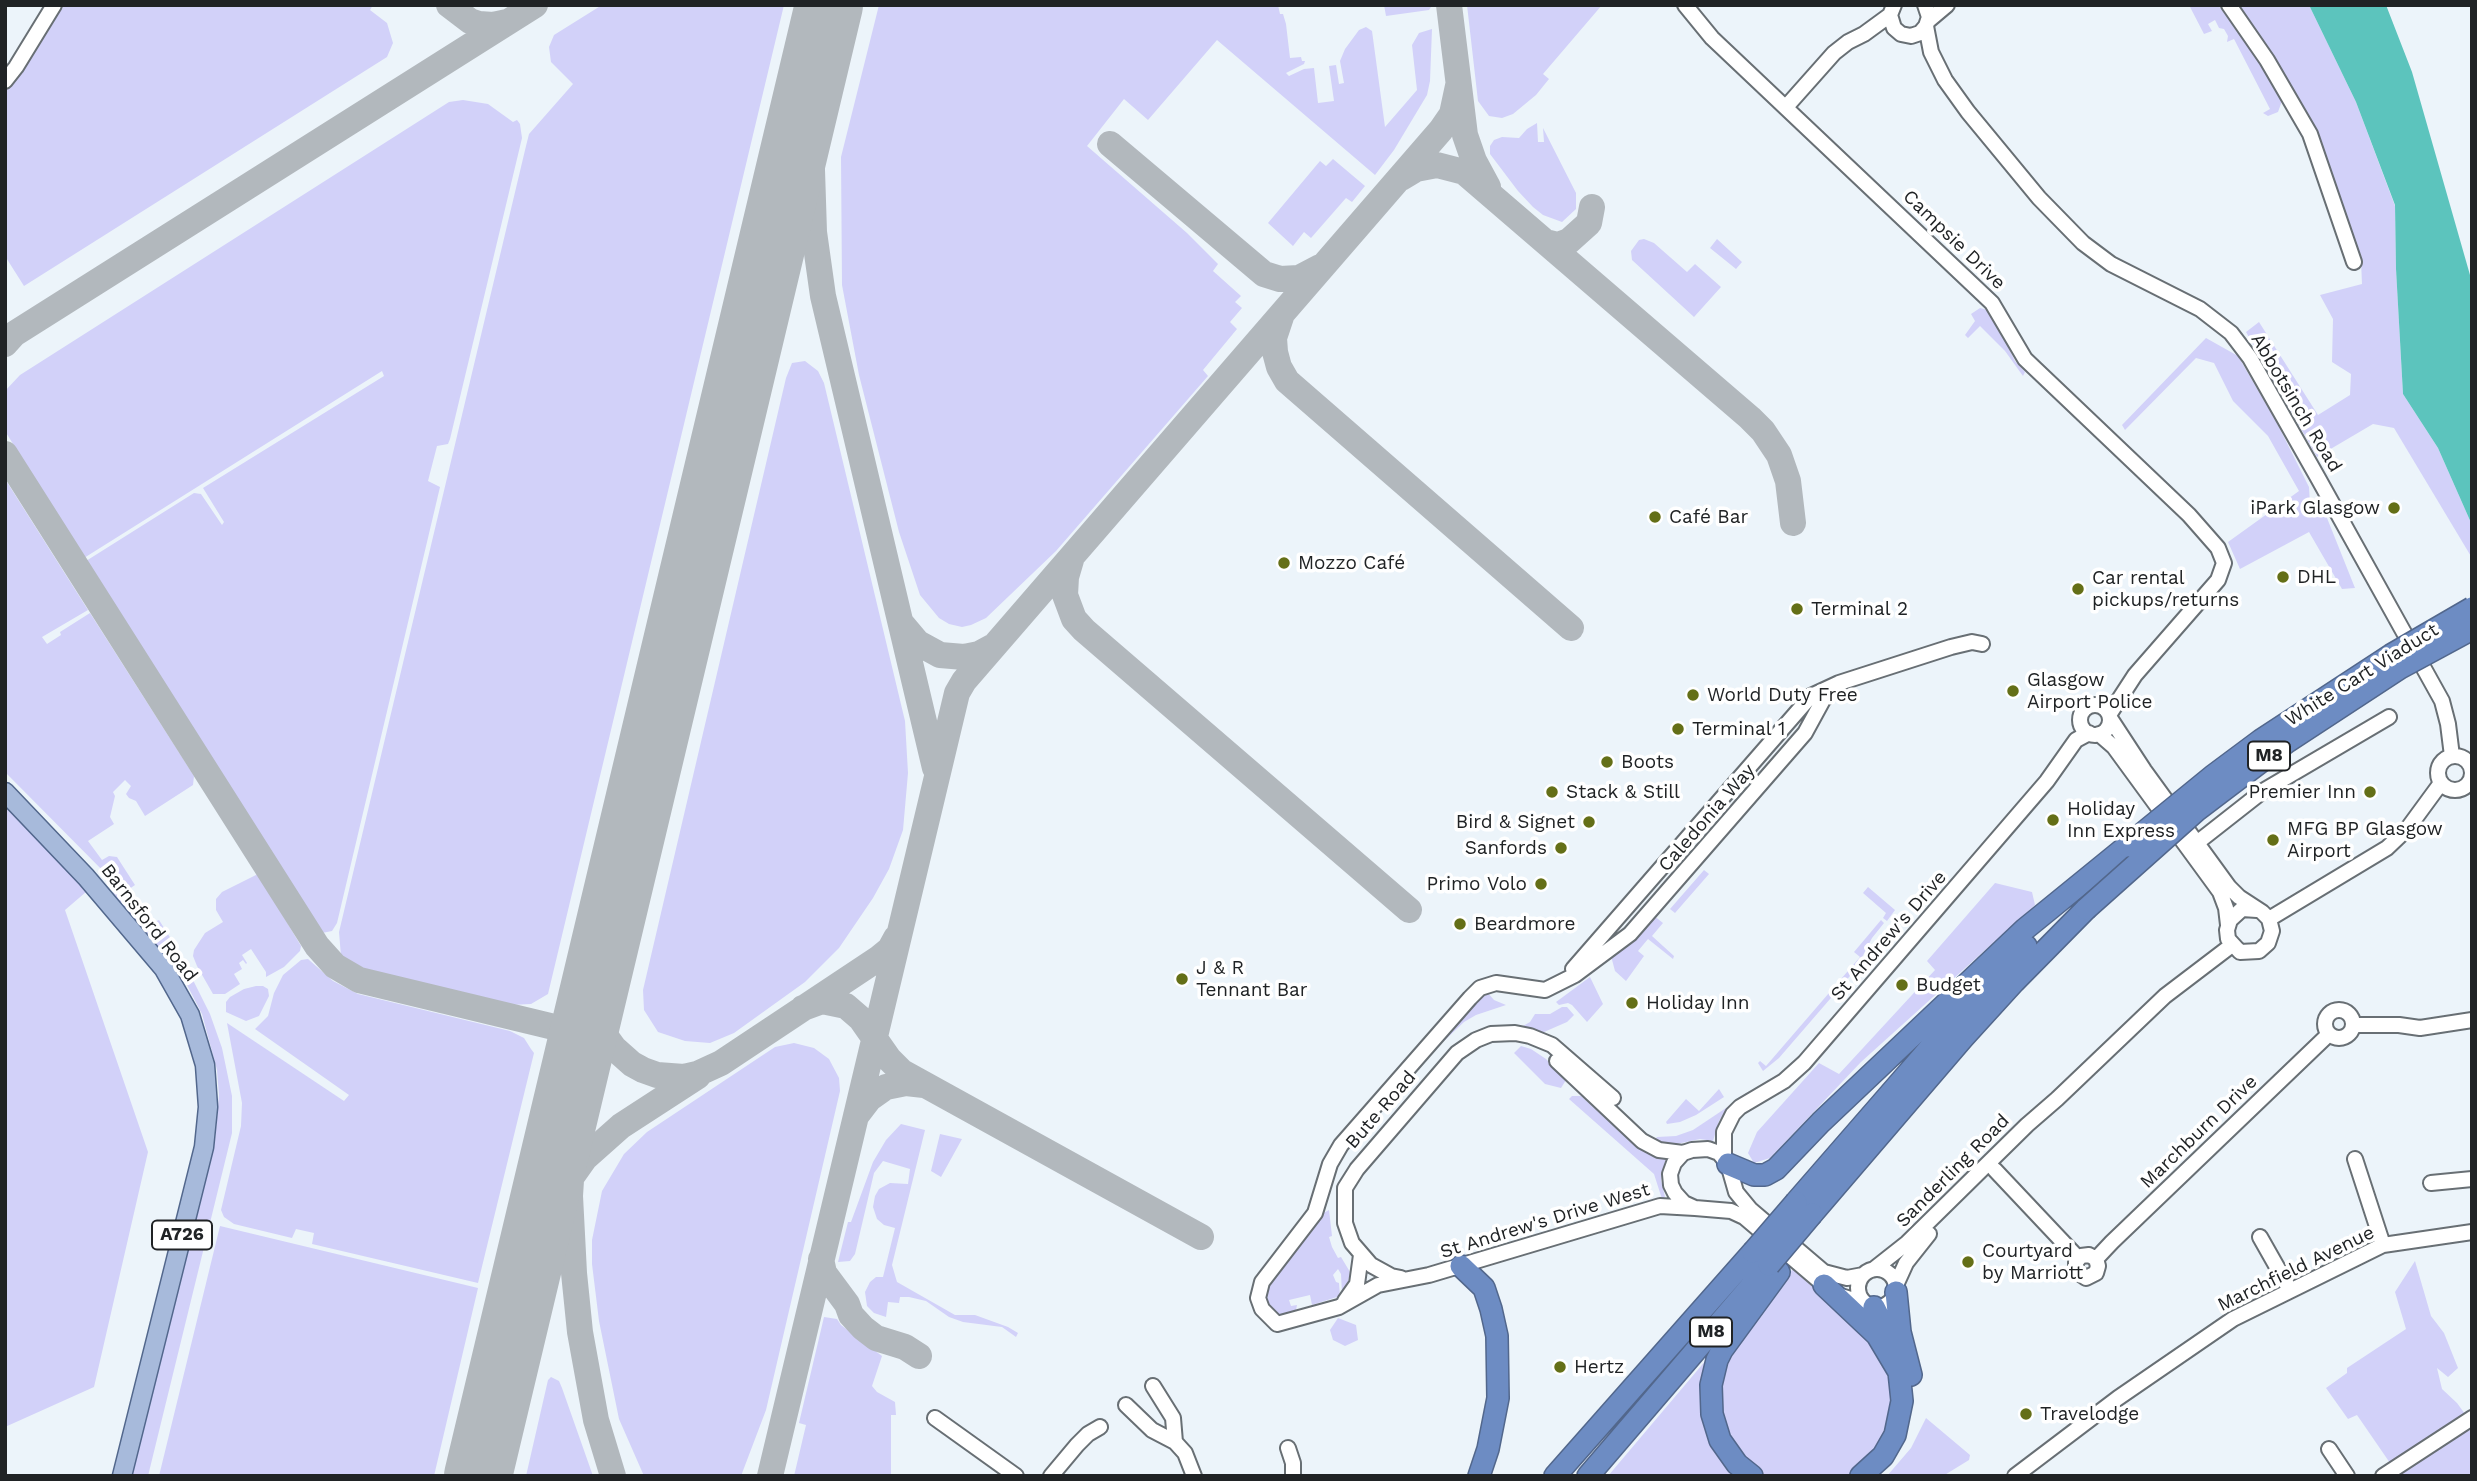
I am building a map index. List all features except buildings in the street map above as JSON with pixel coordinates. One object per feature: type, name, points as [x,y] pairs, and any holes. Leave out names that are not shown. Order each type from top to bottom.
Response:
[{"type":"highway","name":"White Cart Viaduct","points":[[2035,938],[2127,846],[2214,775],[2261,740],[2379,662],[2472,608]]},
{"type":"highway","name":"White Cart Viaduct","points":[[2035,938],[2243,775],[2351,699],[2431,650],[2472,629]]},
{"type":"highway","name":"M8","points":[[1588,1476],[1809,1212],[1908,1101],[2035,938]]},
{"type":"highway","name":"M8","points":[[1809,1212],[1956,1018],[2035,938]]},
{"type":"highway","points":[[1726,1160],[1754,1175],[1765,1175],[1776,1169],[1821,1122],[2035,938]]},
{"type":"highway","points":[[1752,1476],[1737,1464],[1720,1440],[1712,1415],[1710,1385],[1717,1360],[1767,1263],[1809,1212]]},
{"type":"highway","name":"M8","points":[[1555,1476],[1637,1384],[1767,1263]]},
{"type":"highway","points":[[1461,1266],[1480,1283],[1487,1294],[1498,1347],[1498,1398],[1488,1449],[1479,1476]]},
{"type":"highway","points":[[1824,1285],[1877,1335],[1899,1372]]},
{"type":"highway","points":[[1880,1476],[1904,1442],[1913,1412],[1912,1378],[1900,1332],[1896,1289]]},
{"type":"highway","points":[[1861,1476],[1883,1456],[1895,1435],[1902,1401],[1899,1372],[1888,1334],[1870,1306]]},
{"type":"highway","name":"M8","points":[[1562,1476],[1637,1384]]},
{"type":"main road","name":"Barnsford Road","points":[[5,792],[86,877],[164,970],[190,1015],[205,1065],[208,1107],[204,1147],[122,1476]]},
{"type":"street","points":[[5,81],[54,5]]},
{"type":"street","name":"Campsie Drive","points":[[1685,5],[1712,38],[1992,303],[2025,359],[2189,515],[2218,548],[2224,563],[2218,580],[2136,675],[2110,717]]},
{"type":"street","name":"Abbotsinch Road","points":[[1925,5],[1931,52],[1945,80],[2039,198],[2083,243],[2111,264],[2200,309],[2231,333],[2250,358],[2442,701],[2452,756]]},
{"type":"street","points":[[1864,34],[1920,33],[1947,5]]},
{"type":"street","points":[[2229,5],[2267,60],[2309,134],[2354,262]]},
{"type":"street","points":[[1786,107],[1834,54],[1848,42],[1864,34],[1892,8]]},
{"type":"street","points":[[1892,8],[1892,24],[1904,33]]},
{"type":"street","name":"Abbotsinch Road","points":[[1904,33],[1931,52]]},
{"type":"street","points":[[1839,683],[1951,647],[1972,642],[1982,644]]},
{"type":"street","name":"Campsie Drive","points":[[2091,706],[2136,675]]},
{"type":"street","name":"Caledonia Way","points":[[1553,986],[1584,957],[1806,701],[1824,688],[1839,683]]},
{"type":"street","name":"Caledonia Way","points":[[1277,1324],[1262,1309],[1258,1298],[1262,1282],[1315,1213],[1330,1164],[1341,1145],[1480,988],[1496,983],[1545,990],[1575,975],[1641,924],[1805,733],[1823,700],[1839,683]]},
{"type":"street","points":[[2091,706],[2100,706],[2110,717],[2144,770],[2229,887],[2263,914],[2272,931],[2269,943],[2264,948],[2247,953],[2232,945],[2227,934],[2226,908],[2220,892],[2114,747],[2094,734],[2081,721],[2083,712],[2091,706]]},
{"type":"street","points":[[2094,734],[2107,729],[2110,717]]},
{"type":"street","points":[[2198,842],[2263,791],[2389,717]]},
{"type":"street","name":"St Andrew's Drive","points":[[1726,1160],[1724,1132],[1733,1114],[1784,1081],[1804,1063],[2040,789],[2076,740],[2094,734]]},
{"type":"street","points":[[2452,756],[2464,758],[2472,775],[2470,783],[2455,790],[2441,783],[2438,771],[2443,761],[2452,756]]},
{"type":"street","points":[[2228,925],[2237,912],[2248,908],[2263,914],[2387,848],[2408,828],[2441,783]]},
{"type":"street","name":"Sanderling Road","points":[[1868,1272],[1907,1243],[2026,1126],[2165,996],[2232,945]]},
{"type":"street","name":"Marchburn Drive","points":[[2334,1011],[2347,1013],[2353,1025],[2349,1034],[2335,1038],[2329,1034],[2326,1020],[2334,1011]]},
{"type":"street","name":"Marchburn Drive","points":[[2353,1025],[2420,1028],[2472,1020]]},
{"type":"street","points":[[1464,1052],[1476,1040],[1491,1034],[1515,1033],[1530,1036],[1552,1045],[1614,1098]]},
{"type":"street","name":"Marchburn Drive","points":[[1995,1170],[2078,1258],[2076,1271],[2086,1278],[2096,1273],[2096,1259],[2112,1242],[2329,1034]]},
{"type":"street","points":[[1464,1052],[1498,1041],[1514,1040],[1537,1046],[1552,1056],[1608,1112],[1642,1141],[1659,1150],[1683,1153],[1707,1149],[1726,1160],[1733,1187],[1741,1199],[1824,1272],[1847,1278],[1868,1272],[1886,1271],[1891,1274],[1896,1289],[1885,1306],[1870,1306],[1858,1294],[1859,1280],[1868,1272]]},
{"type":"street","name":"Bute Road","points":[[1361,1255],[1348,1234],[1345,1223],[1346,1203],[1363,1172],[1464,1052]]},
{"type":"street","name":"Sanderling Road","points":[[1896,1289],[1906,1263],[1923,1240],[2035,1131],[2057,1099]]},
{"type":"street","points":[[1683,1153],[1675,1163],[1670,1180],[1684,1203],[1695,1208]]},
{"type":"street","points":[[2355,1159],[2383,1245]]},
{"type":"street","points":[[2431,1183],[2472,1179]]},
{"type":"street","name":"St Andrew's Drive West","points":[[1277,1324],[1339,1307],[1378,1285],[1429,1275],[1660,1206],[1731,1211],[1744,1217],[1824,1285],[1841,1296],[1870,1306]]},
{"type":"street","name":"Marchfield Avenue","points":[[2015,1476],[2118,1398],[2232,1319],[2383,1245],[2472,1233]]},
{"type":"street","points":[[2260,1237],[2290,1290]]},
{"type":"street","points":[[1361,1255],[1382,1272],[1406,1278]]},
{"type":"street","points":[[1339,1307],[1357,1284],[1361,1255]]},
{"type":"street","points":[[2078,1258],[2090,1255],[2096,1259]]},
{"type":"street","points":[[1153,1386],[1173,1418],[1175,1442]]},
{"type":"street","points":[[1126,1405],[1152,1430],[1175,1442],[1185,1453],[1194,1476]]},
{"type":"street","points":[[935,1418],[1016,1476]]},
{"type":"street","points":[[2384,1476],[2471,1418]]},
{"type":"street","points":[[1051,1476],[1082,1440],[1100,1427]]},
{"type":"street","points":[[1288,1448],[1293,1463],[1293,1476]]},
{"type":"street","points":[[2329,1449],[2347,1476]]},
{"type":"shaded area","points":[[63,5],[373,5],[370,10],[387,23],[393,43],[387,57],[24,286],[5,256],[5,91],[23,71]]},
{"type":"shaded area","points":[[602,5],[784,5],[548,994],[531,1004],[510,1005],[365,970],[341,956],[339,932],[529,134],[573,84],[551,62],[549,47],[554,35]]},
{"type":"shaded area","points":[[879,5],[1278,5],[1286,24],[1290,58],[1301,57],[1302,61],[1305,61],[1286,73],[1289,76],[1314,68],[1318,103],[1334,101],[1329,66],[1336,65],[1339,84],[1344,83],[1340,61],[1345,49],[1359,30],[1366,27],[1372,31],[1385,127],[1417,90],[1412,45],[1419,33],[1432,29],[1427,95],[1394,150],[1375,175],[1217,40],[1148,120],[1124,99],[1087,146],[1187,233],[1218,264],[1213,271],[1241,296],[1235,302],[1242,308],[1230,322],[1237,329],[1203,370],[1208,376],[1056,551],[986,618],[962,627],[939,618],[920,595],[899,532],[859,375],[842,285],[841,157]]},
{"type":"shaded area","points":[[1384,5],[1431,7],[1429,10],[1386,16]]},
{"type":"shaded area","points":[[1467,5],[1602,5],[1543,74],[1549,79],[1536,95],[1513,114],[1502,118],[1489,116],[1478,101]]},
{"type":"shaded area","points":[[2189,5],[2218,5],[2278,93],[2282,101],[2278,112],[2268,116],[2263,113],[2270,109],[2234,39],[2227,42],[2228,36],[2215,20],[2208,24],[2212,31],[2204,34]]},
{"type":"shaded area","points":[[2236,5],[2309,5],[2356,102],[2395,206],[2403,394],[2438,448],[2472,525],[2472,558],[2394,428],[2373,424],[2317,457],[2246,332],[2259,322],[2318,415],[2350,395],[2351,374],[2332,362],[2333,319],[2320,295],[2362,284],[2361,261],[2312,128],[2293,90]]},
{"type":"shaded area","points":[[2309,5],[2386,5],[2412,72],[2472,282],[2472,525],[2438,448],[2403,394],[2395,205],[2356,102]]},
{"type":"shaded area","points":[[463,100],[488,104],[513,122],[517,120],[522,138],[450,439],[448,444],[437,446],[428,481],[440,487],[337,923],[332,931],[322,933],[86,561],[194,493],[201,494],[222,525],[224,522],[203,488],[384,376],[382,371],[84,558],[5,431],[5,391],[20,375],[449,102]]},
{"type":"shaded area","points":[[1537,123],[1538,142],[1544,142],[1543,128],[1576,193],[1576,209],[1562,222],[1543,215],[1533,207],[1490,154],[1490,146],[1494,140],[1502,137],[1519,138]]},
{"type":"shaded area","points":[[1333,159],[1365,186],[1352,202],[1346,198],[1311,238],[1304,232],[1293,246],[1268,223],[1320,161],[1326,166]]},
{"type":"shaded area","points":[[1717,239],[1742,262],[1736,269],[1710,248]]},
{"type":"shaded area","points":[[1639,240],[1654,243],[1687,272],[1695,264],[1721,287],[1694,317],[1632,260],[1631,251]]},
{"type":"shaded area","points":[[1980,308],[1988,310],[1992,315],[2015,361],[2025,372],[2023,376],[2005,351],[1980,326],[1968,338],[1965,335],[1975,321],[1971,314]]},
{"type":"shaded area","points":[[2206,338],[2238,356],[2276,421],[2309,487],[2310,504],[2323,508],[2355,588],[2342,589],[2309,532],[2240,569],[2228,542],[2299,491],[2268,436],[2233,401],[2214,363],[2196,358],[2125,430],[2122,425]]},
{"type":"shaded area","points":[[805,361],[818,371],[824,383],[905,721],[908,773],[903,830],[889,869],[873,898],[839,948],[805,982],[734,1033],[710,1043],[685,1041],[658,1032],[644,1010],[643,990],[786,378],[792,363]]},
{"type":"shaded area","points":[[5,479],[88,610],[42,637],[47,644],[61,635],[60,632],[90,613],[194,776],[193,785],[145,816],[136,801],[126,794],[131,786],[125,780],[113,792],[115,796],[110,817],[114,824],[88,841],[102,860],[109,856],[117,857],[135,885],[122,894],[138,915],[144,911],[152,923],[159,920],[178,950],[210,1014],[222,1048],[232,1096],[232,1133],[148,1476],[132,1476],[215,1140],[219,1095],[217,1070],[202,1014],[185,981],[113,893],[115,883],[5,772]]},
{"type":"shaded area","points":[[5,803],[86,892],[65,910],[148,1152],[94,1387],[5,1427]]},
{"type":"shaded area","points":[[1704,870],[1709,874],[1675,913],[1670,909]]},
{"type":"shaded area","points":[[258,874],[301,946],[300,951],[284,967],[266,977],[266,972],[251,949],[242,955],[247,963],[243,960],[239,963],[242,969],[234,974],[240,984],[225,994],[213,994],[197,966],[194,950],[205,933],[223,922],[216,910],[216,899],[222,892]]},
{"type":"shaded area","points":[[1995,883],[2032,892],[2035,905],[1861,1062],[1770,1158],[1754,1163],[1748,1153],[1757,1132],[1819,1063],[1839,1074],[1935,970],[1927,961]]},
{"type":"shaded area","points":[[1868,887],[1895,910],[1887,921],[1883,918],[1886,913],[1863,893]]},
{"type":"shaded area","points":[[1653,915],[1663,923],[1652,936],[1674,956],[1673,959],[1648,939],[1638,951],[1644,956],[1626,981],[1615,971],[1611,956]]},
{"type":"shaded area","points":[[1881,920],[1884,923],[1872,938],[1856,969],[1779,1058],[1763,1071],[1758,1063],[1760,1061],[1766,1066],[1860,957],[1854,952]]},
{"type":"shaded area","points":[[308,959],[333,981],[358,994],[510,1031],[524,1038],[534,1053],[478,1283],[312,1244],[314,1233],[296,1229],[292,1238],[234,1224],[224,1217],[221,1210],[241,1126],[242,1103],[227,1023],[344,1101],[349,1095],[255,1029],[268,1016],[274,993],[283,975],[301,960]]},
{"type":"shaded area","points":[[1590,977],[1603,1004],[1587,1022],[1572,1005],[1559,1005],[1556,1002]]},
{"type":"shaded area","points":[[256,986],[268,989],[269,996],[259,1016],[246,1021],[226,1012],[226,1002],[230,997]]},
{"type":"shaded area","points":[[1487,992],[1494,1000],[1506,1005],[1476,1015],[1464,1022],[1444,1041],[1442,1039],[1475,1001]]},
{"type":"shaded area","points":[[1567,1007],[1574,1015],[1567,1022],[1544,1032],[1522,1031],[1523,1026],[1530,1022],[1535,1014],[1550,1014]]},
{"type":"shaded area","points":[[794,1043],[814,1048],[829,1059],[839,1078],[840,1091],[766,1410],[741,1476],[644,1476],[619,1419],[599,1321],[592,1240],[602,1191],[624,1154],[647,1132],[775,1047]]},
{"type":"shaded area","points":[[1521,1046],[1546,1059],[1566,1080],[1561,1088],[1545,1084],[1514,1053]]},
{"type":"shaded area","points":[[1719,1089],[1724,1097],[1696,1115],[1667,1124],[1686,1099],[1699,1111]]},
{"type":"shaded area","points":[[1572,1096],[1581,1096],[1639,1148],[1666,1157],[1661,1180],[1665,1197],[1662,1199],[1654,1174],[1569,1099]]},
{"type":"shaded area","points":[[1729,1106],[1719,1121],[1713,1141],[1700,1139],[1672,1145],[1655,1140],[1657,1137],[1676,1136],[1693,1130]]},
{"type":"shaded area","points":[[901,1124],[925,1130],[892,1265],[897,1282],[955,1315],[975,1315],[1008,1327],[1018,1333],[1016,1337],[1002,1327],[963,1322],[949,1317],[926,1301],[909,1297],[900,1297],[899,1303],[888,1302],[886,1317],[874,1313],[867,1306],[865,1292],[876,1277],[883,1277],[895,1228],[884,1225],[877,1219],[873,1207],[875,1196],[879,1189],[890,1183],[908,1184],[910,1169],[883,1161],[874,1173],[855,1254],[850,1261],[838,1262],[848,1222],[851,1222],[873,1162],[886,1140]]},
{"type":"shaded area","points":[[940,1134],[962,1139],[941,1177],[931,1171]]},
{"type":"shaded area","points":[[1329,1210],[1332,1236],[1329,1237],[1332,1247],[1350,1272],[1347,1287],[1342,1294],[1341,1274],[1338,1269],[1333,1275],[1339,1283],[1340,1296],[1312,1305],[1310,1295],[1289,1300],[1291,1306],[1297,1305],[1296,1310],[1279,1315],[1275,1313],[1265,1298],[1266,1286],[1320,1215]]},
{"type":"shaded area","points":[[220,1226],[478,1288],[434,1476],[159,1476]]},
{"type":"shaded area","points":[[2415,1261],[2431,1316],[2444,1333],[2458,1368],[2448,1377],[2437,1368],[2442,1389],[2465,1414],[2390,1463],[2357,1415],[2348,1419],[2326,1388],[2347,1373],[2347,1368],[2406,1329],[2395,1292]]},
{"type":"shaded area","points":[[1795,1267],[1857,1320],[1895,1379],[1885,1442],[1852,1476],[1761,1476],[1722,1432],[1719,1372],[1780,1283]]},
{"type":"shaded area","points":[[824,1317],[837,1319],[882,1356],[872,1386],[895,1402],[896,1415],[891,1415],[891,1476],[794,1476],[806,1425],[799,1423]]},
{"type":"shaded area","points":[[1338,1318],[1356,1325],[1358,1340],[1345,1346],[1333,1340],[1330,1330]]},
{"type":"shaded area","points":[[1712,1353],[1706,1375],[1741,1476],[1608,1476]]},
{"type":"shaded area","points":[[551,1377],[559,1381],[562,1388],[593,1476],[526,1476],[548,1380]]},
{"type":"shaded area","points":[[1926,1418],[1970,1455],[1969,1460],[1943,1476],[1887,1476],[1911,1448]]},
{"type":"shaded area","points":[[2472,1430],[2472,1476],[2400,1476],[2398,1473],[2467,1431]]},
{"type":"taxiway","points":[[449,5],[470,21],[479,24],[507,22]]},
{"type":"taxiway","points":[[5,344],[14,334],[535,5]]},
{"type":"taxiway","points":[[1449,5],[1465,135],[1474,161],[1488,187]]},
{"type":"taxiway","points":[[822,34],[812,136],[812,170],[814,232],[823,296],[935,768]]},
{"type":"taxiway","points":[[770,1476],[957,693],[964,681],[1441,130],[1452,114],[1458,86]]},
{"type":"taxiway","points":[[1110,144],[1264,274],[1280,279],[1299,278],[1320,267]]},
{"type":"taxiway","points":[[1401,178],[1416,169],[1437,165],[1464,172],[1750,418],[1763,431],[1779,455],[1788,481],[1793,523]]},
{"type":"taxiway","points":[[1546,242],[1558,245],[1569,241],[1589,223],[1592,207]]},
{"type":"taxiway","points":[[1281,317],[1274,338],[1275,352],[1287,381],[1571,628]]},
{"type":"taxiway","points":[[5,454],[317,946],[335,966],[359,980],[583,1034]]},
{"type":"taxiway","points":[[1071,560],[1065,595],[1074,619],[1084,630],[1409,910]]},
{"type":"taxiway","points":[[902,624],[918,643],[940,655],[964,657],[979,654],[992,647]]},
{"type":"taxiway","points":[[597,980],[598,1013],[606,1037],[614,1048],[643,1070],[657,1075],[684,1077],[721,1063],[879,958],[890,949],[896,938]]},
{"type":"taxiway","points":[[803,1008],[822,1001],[846,1006],[861,1019],[889,1059],[902,1072],[1201,1237]]},
{"type":"taxiway","points":[[579,1053],[570,1196],[574,1273],[580,1332],[596,1420],[613,1476]]},
{"type":"taxiway","points":[[532,1247],[556,1199],[585,1158],[621,1126],[698,1076]]},
{"type":"taxiway","points":[[856,1116],[869,1099],[886,1087],[906,1083],[924,1085]]},
{"type":"taxiway","points":[[821,1259],[824,1273],[847,1304],[851,1315],[863,1328],[876,1338],[905,1347],[919,1356]]},
{"type":"runway","points":[[478,1476],[829,5]]},
{"type":"place","name":"iPark Glasgow","points":[[2394,508]]},
{"type":"place","name":"Café Bar","points":[[1655,517]]},
{"type":"place","name":"Mozzo Café","points":[[1284,563]]},
{"type":"place","name":"DHL","points":[[2283,577]]},
{"type":"place","name":"Car rental pickups/returns","points":[[2078,589]]},
{"type":"place","name":"Terminal 2","points":[[1797,609]]},
{"type":"place","name":"Glasgow Airport Police","points":[[2013,691]]},
{"type":"place","name":"World Duty Free","points":[[1693,695]]},
{"type":"place","name":"Terminal 1","points":[[1678,729]]},
{"type":"place","name":"Boots","points":[[1607,762]]},
{"type":"place","name":"Stack & Still","points":[[1552,792]]},
{"type":"place","name":"Premier Inn","points":[[2370,792]]},
{"type":"place","name":"Holiday Inn Express","points":[[2053,820]]},
{"type":"place","name":"Bird & Signet","points":[[1589,822]]},
{"type":"place","name":"MFG BP Glasgow Airport","points":[[2273,840]]},
{"type":"place","name":"Sanfords","points":[[1561,848]]},
{"type":"place","name":"Primo Volo","points":[[1541,884]]},
{"type":"place","name":"Beardmore","points":[[1460,924]]},
{"type":"place","name":"J & R Tennant Bar","points":[[1182,979]]},
{"type":"place","name":"Budget","points":[[1902,985]]},
{"type":"place","name":"Holiday Inn","points":[[1632,1003]]},
{"type":"place","name":"Courtyard by Marriott","points":[[1968,1262]]},
{"type":"place","name":"Hertz","points":[[1560,1367]]},
{"type":"place","name":"Travelodge","points":[[2026,1414]]}]
